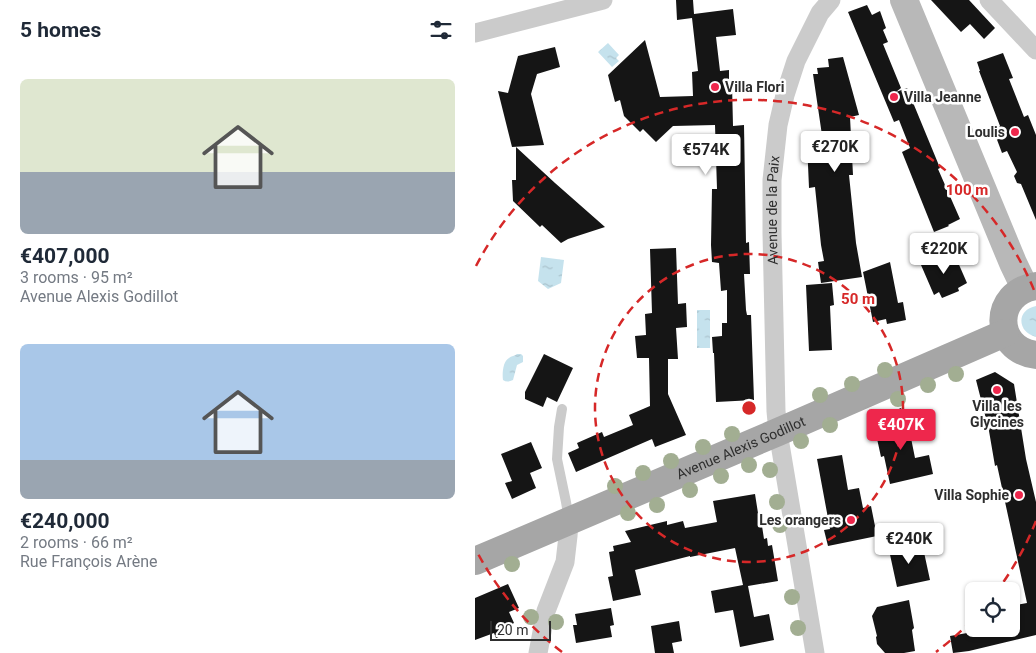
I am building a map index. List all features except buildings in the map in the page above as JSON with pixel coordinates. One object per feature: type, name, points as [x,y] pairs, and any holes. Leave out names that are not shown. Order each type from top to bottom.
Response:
[{"type":"main road","points":[[1031,287],[1016,294],[1009,302],[1004,312],[1003,322],[1005,333],[1010,341],[1025,353],[1036,355]]},
{"type":"main road","name":"Avenue Alexis Godillot","points":[[475,561],[1005,333]]},
{"type":"street","points":[[475,33],[603,0]]},
{"type":"street","name":"Avenue de la Paix","points":[[815,653],[776,411],[771,233],[772,180],[778,124],[796,61],[820,13],[831,0]]},
{"type":"street","points":[[905,0],[1013,263],[1031,287]]},
{"type":"street","points":[[989,0],[1036,50]]},
{"type":"street","points":[[538,653],[546,611],[565,562],[569,521]]},
{"type":"lane","points":[[562,409],[557,459],[569,521]]},
{"type":"water","points":[[608,43],[619,55],[616,58],[619,61],[612,67],[598,52]]},
{"type":"water","points":[[541,257],[564,260],[561,283],[548,289],[538,281]]},
{"type":"water","points":[[1036,306],[1036,337],[1025,331],[1021,321],[1022,316],[1029,308]]},
{"type":"water","points":[[697,310],[710,310],[710,348],[697,348]]},
{"type":"water","points":[[517,354],[523,356],[523,362],[517,365],[513,380],[504,381],[503,371],[505,362]]},
{"type":"place","name":"Villa Flori","points":[[715,87]]},
{"type":"place","name":"Villa Jeanne","points":[[894,97]]},
{"type":"place","name":"Loulis","points":[[1015,132]]},
{"type":"place","name":"Villa les Glycines","points":[[997,390]]},
{"type":"place","name":"Villa Sophie","points":[[1019,495]]},
{"type":"place","name":"Les orangers","points":[[851,520]]}]
